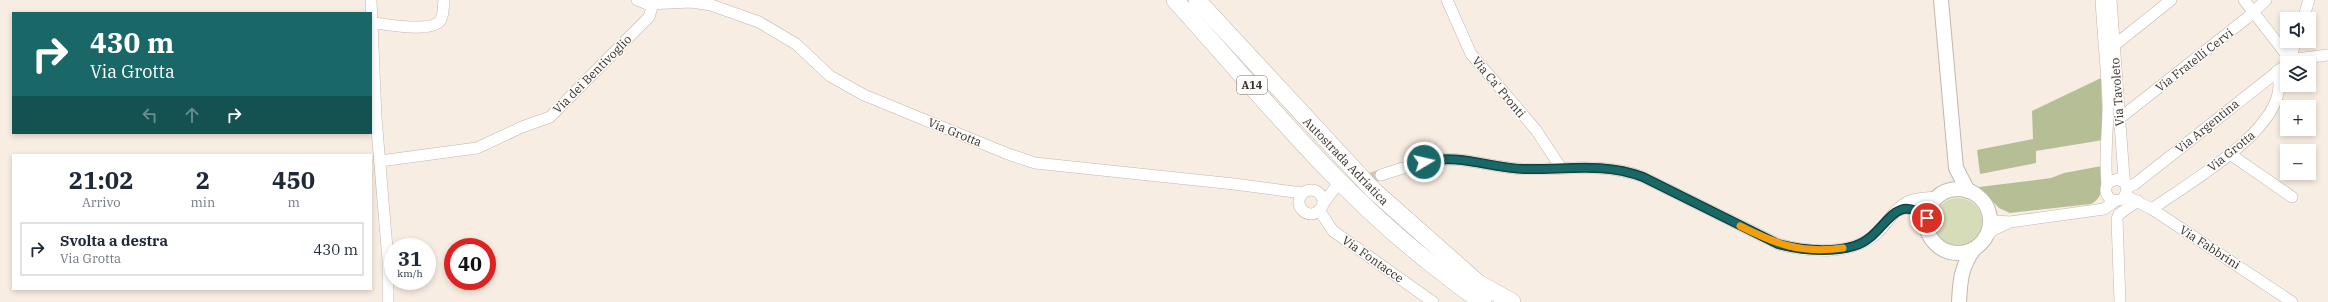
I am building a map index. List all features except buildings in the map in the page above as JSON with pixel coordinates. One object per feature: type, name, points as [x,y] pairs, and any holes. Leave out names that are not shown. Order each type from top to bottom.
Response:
[{"type":"highway","name":"Autostrada Adriatica","points":[[1175,0],[1343,185],[1412,248],[1483,302]]},
{"type":"highway","name":"Autostrada Adriatica","points":[[1197,0],[1373,190],[1478,283],[1512,302]]},
{"type":"main road","points":[[1940,0],[1956,168],[1968,191],[1983,201],[1990,218],[1987,236],[1966,259],[1961,274],[1959,302]]},
{"type":"main road","points":[[1956,168],[1944,194],[1929,209],[1927,218],[1928,230],[1933,240],[1941,248],[1949,252],[1962,253],[1974,249]]},
{"type":"main road","points":[[1944,194],[1968,191]]},
{"type":"main road","points":[[1949,252],[1961,274]]},
{"type":"street","points":[[371,0],[376,118],[388,260],[388,302]]},
{"type":"street","points":[[373,23],[426,28],[435,26],[442,17],[444,0]]},
{"type":"street","name":"Via Grotta","points":[[637,0],[647,4],[691,2],[711,5],[759,22],[796,44],[830,76],[864,95],[1008,154],[1035,163],[1302,193]]},
{"type":"street","name":"Via Ca' Pronti","points":[[1447,0],[1471,54],[1536,130],[1561,168]]},
{"type":"street","name":"Via Tavoleto","points":[[2100,0],[2108,103],[2107,155],[2105,168],[2106,189]]},
{"type":"street","name":"Via Tavoleto","points":[[2111,0],[2124,186]]},
{"type":"street","points":[[2104,53],[2172,0]]},
{"type":"street","points":[[2244,0],[2286,56]]},
{"type":"street","name":"Via Fratelli Cervi","points":[[2120,118],[2247,18],[2252,11],[2266,0]]},
{"type":"street","points":[[2305,12],[2309,0]]},
{"type":"street","name":"Via dei Bentivoglio","points":[[380,161],[477,148],[550,116],[649,17],[653,4]]},
{"type":"street","points":[[2316,57],[2328,55]]},
{"type":"street","name":"Via Argentina","points":[[2124,186],[2135,184],[2280,69]]},
{"type":"street","name":"Via Grotta","points":[[2152,209],[2230,154],[2253,135],[2273,106],[2279,87],[2277,71]]},
{"type":"street","points":[[2230,154],[2292,197]]},
{"type":"street","name":"Via Tavoleto","points":[[2107,155],[2111,170],[2124,186]]},
{"type":"street","points":[[1424,162],[1450,158],[1517,168],[1609,167],[1625,170],[1643,177],[1778,244],[1798,249],[1829,250],[1855,246],[1877,234],[1894,212],[1904,203],[1915,199],[1944,194]]},
{"type":"street","points":[[1381,175],[1403,168]]},
{"type":"street","points":[[1990,218],[1995,221],[2010,222],[2104,209],[2115,201],[2121,200],[2124,186],[2111,180],[2101,202],[2090,210]]},
{"type":"street","name":"Via Fabbrini","points":[[2124,186],[2138,201],[2292,302]]},
{"type":"street","points":[[1310,189],[1318,192],[1322,197],[1321,207],[1312,214],[1302,210],[1298,200],[1302,193],[1310,189]]},
{"type":"street","points":[[2106,189],[2109,198],[2115,201]]},
{"type":"street","points":[[2120,302],[2117,219],[2119,214],[2138,201]]},
{"type":"street","name":"Via Fontacce","points":[[1321,207],[1333,231],[1433,302]]},
{"type":"street","points":[[1894,212],[1909,208],[1916,210],[1927,218]]},
{"type":"street","points":[[1987,236],[1993,230],[2010,222]]},
{"type":"green space","points":[[2101,78],[2103,140],[2036,151],[2036,163],[1980,174],[1977,150],[2033,139],[2032,111]]},
{"type":"green space","points":[[2102,166],[2101,193],[2096,201],[2091,204],[2010,213],[1999,208],[1979,187],[2051,178],[2064,173]]},
{"type":"green space","points":[[1953,198],[1963,198],[1975,205],[1982,217],[1982,227],[1975,239],[1963,246],[1953,246],[1945,242],[1938,235],[1934,227],[1934,217],[1938,209],[1945,202]]},
{"type":"tunnel","points":[[1403,168],[1424,162]]},
{"type":"tunnel","points":[[1339,187],[1381,175]]},
{"type":"slow traffic","points":[[1740,226],[1778,244],[1798,249],[1829,250],[1843,248]]},
{"type":"route","points":[[1424,162],[1434,159],[1450,158],[1524,169],[1609,167],[1625,170],[1643,177],[1758,235],[1778,244],[1798,249],[1829,250],[1855,246],[1877,234],[1894,212],[1903,209],[1909,208],[1916,210],[1927,218]]}]
